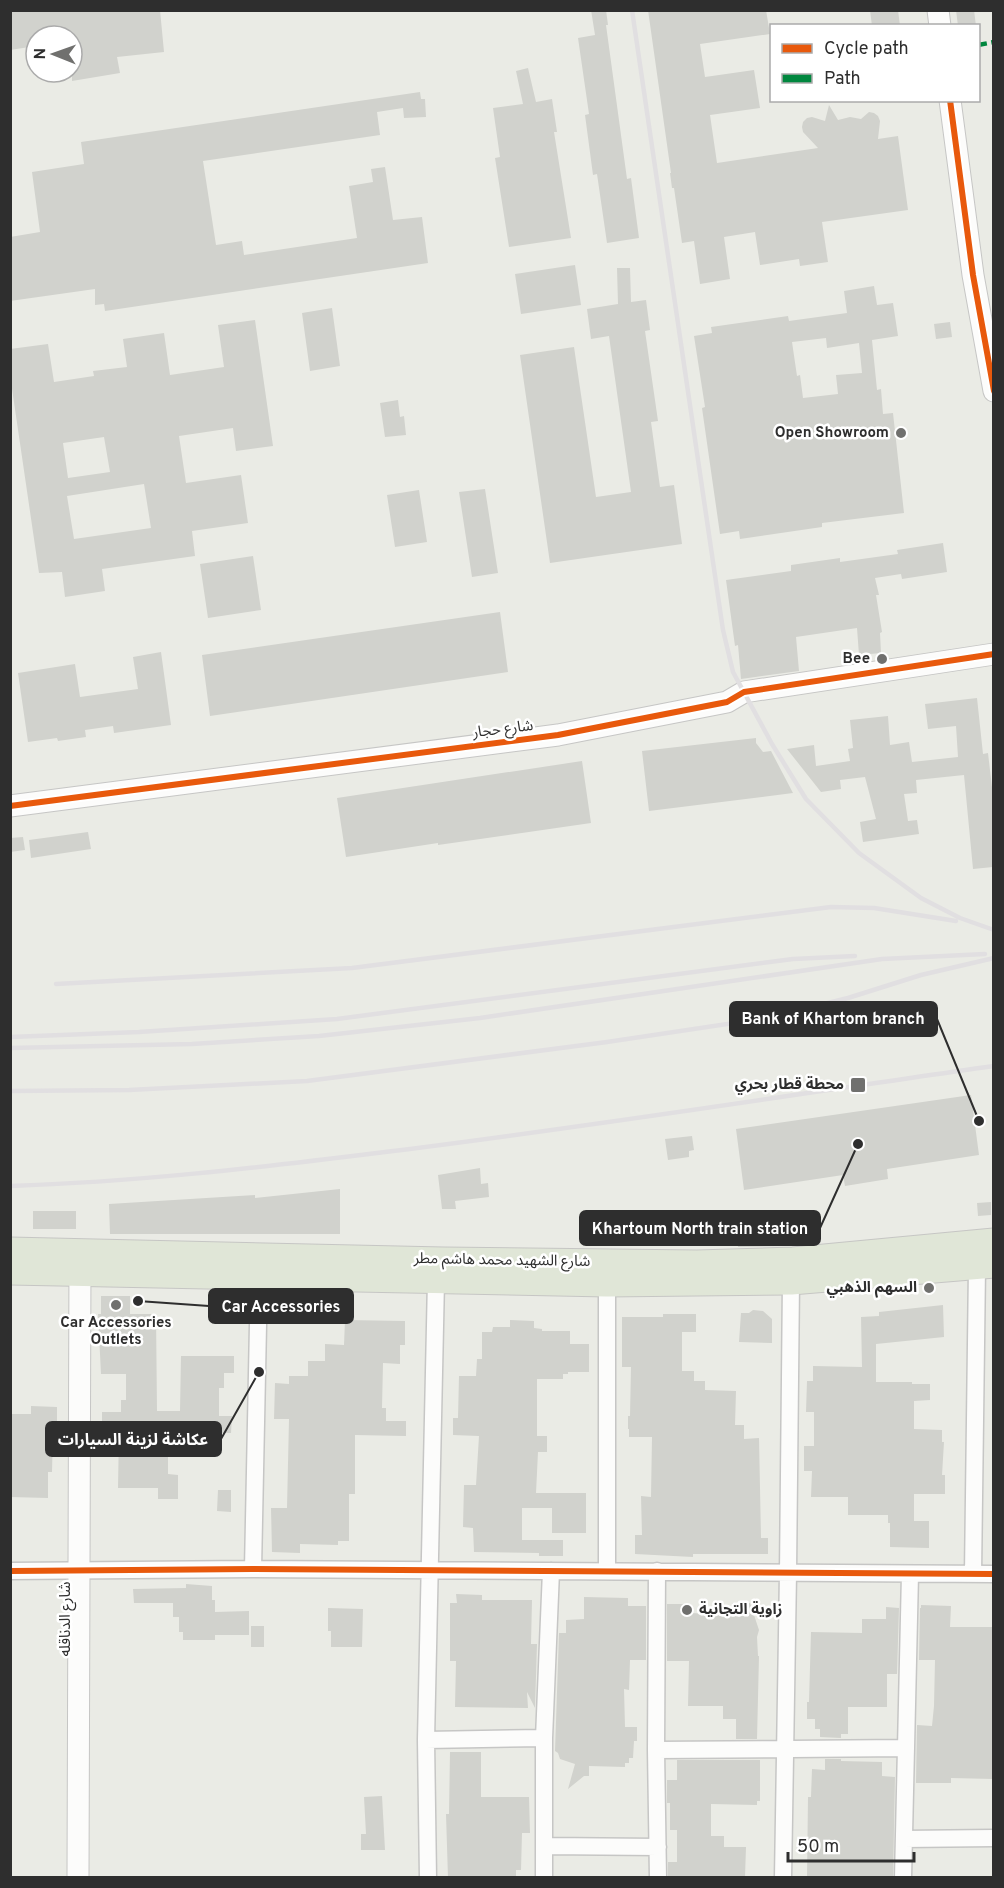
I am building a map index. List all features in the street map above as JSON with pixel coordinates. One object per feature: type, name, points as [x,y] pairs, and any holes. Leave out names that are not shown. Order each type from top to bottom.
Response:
[{"type":"main road","name":"شارع الشهيد محمد هاشم مطر","points":[[10,1271],[80,1262],[443,1261],[697,1264],[793,1261],[993,1242]]},
{"type":"main road","name":"شارع الشهيد محمد هاشم مطر","points":[[10,1251],[80,1262],[260,1276],[607,1283],[791,1281],[985,1265]]},
{"type":"street","points":[[950,102],[973,275],[993,391]]},
{"type":"street","name":"شارع حجار","points":[[10,806],[558,735],[727,702],[744,692],[993,654]]},
{"type":"street","name":"شارع الدناقله","points":[[78,1878],[80,1262]]},
{"type":"street","points":[[973,1574],[985,1265]]},
{"type":"street","points":[[254,1569],[260,1276]]},
{"type":"street","points":[[428,1878],[426,1740],[436,1280]]},
{"type":"street","points":[[783,1878],[791,1281]]},
{"type":"street","points":[[607,1283],[608,1571]]},
{"type":"street","points":[[10,1571],[254,1569],[993,1574]]},
{"type":"street","points":[[544,1878],[544,1738],[551,1571]]},
{"type":"street","points":[[657,1572],[658,1878]]},
{"type":"street","points":[[903,1878],[910,1574]]},
{"type":"street","points":[[426,1740],[544,1738]]},
{"type":"street","points":[[656,1750],[906,1748]]},
{"type":"street","points":[[904,1839],[993,1838]]},
{"type":"street","points":[[545,1846],[658,1847]]},
{"type":"building","points":[[10,10],[160,10],[164,52],[117,57],[120,73],[84,79],[84,24],[24,24],[24,48],[10,50]]},
{"type":"building","points":[[591,10],[606,10],[608,25],[606,25],[627,179],[631,178],[639,238],[607,243],[597,174],[593,175],[585,115],[589,114],[578,38],[595,35]]},
{"type":"building","points":[[648,10],[766,10],[770,34],[700,44],[705,77],[754,70],[760,108],[710,115],[717,163],[818,148],[803,132],[803,122],[812,117],[825,121],[829,105],[838,120],[850,117],[861,119],[869,112],[874,113],[880,121],[878,139],[898,136],[908,210],[822,222],[828,262],[800,266],[799,259],[760,265],[755,232],[724,237],[730,279],[700,284],[694,241],[682,243],[674,188],[672,188]]},
{"type":"building","points":[[870,10],[898,10],[900,24],[872,24]]},
{"type":"building","points":[[956,10],[974,10],[976,24],[958,24]]},
{"type":"building","points":[[528,68],[536,102],[552,99],[557,132],[554,132],[571,238],[509,247],[495,158],[500,157],[493,108],[523,104],[516,71]]},
{"type":"building","points":[[420,92],[421,99],[425,99],[426,117],[404,118],[403,108],[377,112],[380,135],[203,161],[216,245],[242,241],[244,255],[357,238],[349,186],[373,182],[371,169],[385,167],[393,220],[422,217],[428,263],[105,311],[104,304],[95,305],[95,289],[10,301],[10,237],[40,232],[32,172],[84,164],[81,142]]},
{"type":"building","points":[[575,265],[581,305],[521,314],[515,274]]},
{"type":"building","points":[[617,268],[630,268],[631,302],[646,300],[650,330],[645,331],[658,421],[651,422],[660,487],[674,485],[682,544],[550,563],[520,355],[574,347],[596,497],[631,492],[609,336],[591,339],[587,309],[618,304]]},
{"type":"building","points":[[874,286],[877,305],[893,303],[898,336],[872,340],[877,390],[881,389],[883,414],[893,413],[904,513],[822,523],[822,527],[740,539],[739,531],[720,534],[694,336],[712,333],[711,327],[788,316],[789,321],[847,313],[844,291]],"holes":[[[826,338],[827,348],[859,343],[862,373],[836,375],[838,394],[803,398],[792,342]]]},
{"type":"building","points":[[332,308],[340,366],[310,371],[302,313]]},
{"type":"building","points":[[255,320],[273,446],[236,451],[233,428],[179,436],[186,483],[241,475],[248,523],[192,531],[195,556],[102,569],[105,591],[65,597],[62,572],[39,573],[10,375],[10,349],[48,344],[54,382],[94,376],[93,371],[127,367],[123,339],[164,333],[170,375],[224,367],[218,325]],"holes":[[[104,437],[110,472],[68,478],[63,443]],[[144,484],[151,528],[74,539],[67,496]]]},
{"type":"building","points":[[950,322],[952,337],[936,339],[934,324]]},
{"type":"building","points":[[398,400],[400,417],[404,416],[406,435],[385,437],[380,403]]},
{"type":"building","points":[[485,489],[498,573],[472,577],[459,492]]},
{"type":"building","points":[[419,490],[427,542],[395,547],[387,495]]},
{"type":"building","points":[[943,543],[947,572],[902,579],[901,574],[875,578],[882,632],[880,633],[881,653],[859,655],[857,628],[796,637],[799,671],[741,679],[738,645],[735,646],[726,580],[791,571],[791,565],[840,558],[840,562],[898,554],[897,550]]},
{"type":"building","points":[[253,556],[261,610],[208,618],[200,564]]},
{"type":"building","points":[[500,612],[508,672],[210,716],[202,655]]},
{"type":"building","points":[[161,652],[171,725],[114,733],[113,726],[85,730],[86,737],[28,742],[18,673],[75,664],[80,697],[138,689],[133,657]]},
{"type":"building","points":[[977,698],[983,754],[988,753],[993,796],[993,867],[973,869],[964,775],[916,780],[917,793],[904,794],[908,821],[917,820],[919,834],[863,842],[860,822],[876,819],[865,777],[840,780],[841,789],[821,792],[787,749],[814,745],[816,766],[850,761],[848,749],[853,748],[850,720],[888,716],[890,745],[909,742],[912,762],[958,757],[956,726],[928,729],[925,704]]},
{"type":"building","points":[[756,738],[756,743],[763,752],[771,751],[793,793],[649,811],[642,751]]},
{"type":"building","points":[[582,761],[591,823],[346,857],[337,798]]},
{"type":"building","points":[[88,832],[91,849],[31,858],[29,840]]},
{"type":"building","points":[[23,837],[25,850],[10,852],[10,838]]},
{"type":"building","points":[[971,1095],[979,1155],[887,1169],[888,1179],[845,1186],[843,1175],[744,1190],[736,1129]]},
{"type":"building","points":[[692,1136],[694,1150],[689,1151],[689,1157],[668,1160],[665,1139]]},
{"type":"building","points":[[480,1168],[481,1184],[488,1183],[489,1197],[455,1201],[456,1209],[442,1209],[438,1175]]},
{"type":"building","points":[[340,1189],[340,1234],[110,1234],[109,1204],[255,1195],[255,1198]]},
{"type":"building","points":[[991,1202],[991,1215],[978,1216],[977,1203]]},
{"type":"building","points":[[720,1210],[721,1236],[701,1237],[701,1227],[694,1227],[693,1212]]},
{"type":"building","points":[[33,1211],[76,1211],[76,1229],[33,1229]]},
{"type":"building","points":[[781,1230],[782,1246],[738,1247],[737,1234]]},
{"type":"building","points":[[101,1296],[130,1296],[130,1314],[156,1314],[157,1411],[180,1411],[181,1356],[234,1356],[234,1373],[224,1373],[224,1388],[219,1388],[219,1416],[232,1416],[231,1433],[180,1432],[179,1442],[168,1442],[168,1474],[178,1475],[178,1499],[158,1499],[158,1488],[118,1488],[119,1432],[102,1432],[102,1412],[121,1412],[121,1400],[126,1400],[126,1374],[101,1374],[98,1314],[101,1314]]},
{"type":"building","points":[[943,1305],[944,1337],[876,1344],[876,1382],[930,1384],[930,1400],[914,1401],[914,1429],[942,1430],[942,1442],[944,1442],[942,1475],[945,1475],[945,1494],[914,1494],[914,1521],[929,1521],[929,1548],[890,1547],[888,1515],[848,1515],[848,1497],[811,1497],[812,1471],[804,1471],[804,1446],[814,1446],[814,1412],[806,1412],[807,1381],[813,1381],[813,1366],[862,1367],[861,1317],[879,1316],[879,1312]]},
{"type":"building","points":[[753,1310],[763,1311],[772,1319],[772,1343],[739,1342],[741,1313],[749,1313]]},
{"type":"building","points":[[663,1314],[696,1314],[696,1332],[682,1332],[682,1371],[694,1371],[694,1381],[705,1381],[705,1390],[736,1391],[735,1425],[744,1425],[744,1439],[759,1438],[761,1538],[768,1538],[768,1554],[693,1554],[693,1557],[635,1554],[635,1535],[642,1535],[641,1496],[651,1497],[652,1437],[629,1437],[631,1367],[622,1367],[622,1317],[663,1317]]},
{"type":"building","points":[[345,1320],[405,1321],[405,1345],[400,1345],[400,1364],[383,1363],[382,1408],[386,1408],[386,1421],[406,1421],[406,1436],[355,1435],[355,1494],[349,1494],[349,1541],[338,1541],[338,1545],[300,1544],[300,1553],[272,1552],[271,1508],[287,1508],[289,1419],[274,1419],[275,1383],[289,1384],[289,1376],[308,1376],[308,1361],[325,1361],[325,1344],[344,1345]]},
{"type":"building","points":[[510,1320],[534,1321],[534,1328],[542,1329],[542,1331],[570,1331],[570,1344],[589,1344],[589,1372],[568,1372],[568,1374],[563,1374],[563,1379],[537,1379],[537,1436],[547,1436],[547,1452],[538,1452],[536,1493],[586,1493],[586,1533],[552,1533],[552,1508],[522,1508],[522,1540],[563,1540],[563,1556],[539,1556],[539,1553],[474,1552],[473,1528],[463,1527],[464,1485],[476,1485],[479,1436],[453,1435],[453,1418],[458,1418],[459,1376],[476,1376],[477,1359],[482,1359],[482,1332],[492,1332],[493,1327],[510,1327]]},
{"type":"building","points":[[31,1406],[57,1407],[57,1431],[53,1431],[52,1472],[48,1472],[48,1498],[10,1497],[10,1414],[31,1414]]},
{"type":"building","points":[[218,1490],[231,1490],[231,1512],[217,1511]]},
{"type":"building","points":[[186,1584],[212,1586],[215,1612],[249,1611],[249,1635],[215,1635],[215,1640],[183,1640],[183,1632],[179,1632],[179,1617],[173,1617],[173,1603],[134,1603],[133,1589],[186,1588]]},
{"type":"building","points":[[456,1594],[482,1595],[482,1600],[532,1600],[531,1644],[537,1644],[535,1708],[527,1692],[528,1708],[455,1707],[456,1661],[450,1661],[450,1603],[457,1603]]},
{"type":"building","points":[[584,1597],[628,1598],[628,1606],[646,1606],[646,1660],[630,1660],[629,1690],[624,1689],[625,1727],[637,1727],[633,1758],[629,1758],[629,1763],[625,1763],[625,1767],[589,1766],[589,1776],[584,1776],[568,1789],[575,1764],[560,1759],[555,1751],[559,1633],[566,1633],[566,1620],[584,1619]]},
{"type":"building","points":[[732,1603],[750,1603],[759,1630],[757,1637],[759,1656],[757,1739],[736,1739],[736,1719],[723,1719],[723,1706],[688,1706],[689,1661],[667,1661],[667,1604],[691,1604],[691,1613],[732,1615]]},
{"type":"building","points":[[921,1605],[951,1606],[950,1627],[993,1627],[993,1779],[951,1778],[951,1783],[916,1783],[917,1725],[932,1726],[934,1706],[935,1660],[919,1660]]},
{"type":"building","points":[[886,1607],[899,1608],[897,1674],[887,1674],[887,1707],[848,1707],[848,1734],[841,1734],[841,1738],[820,1737],[820,1729],[815,1729],[815,1719],[807,1719],[811,1632],[862,1633],[862,1619],[886,1619]]},
{"type":"building","points":[[328,1608],[363,1609],[362,1647],[331,1647]]},
{"type":"building","points":[[251,1626],[264,1626],[264,1647],[251,1647]]},
{"type":"building","points":[[450,1752],[481,1752],[481,1797],[529,1797],[530,1833],[522,1833],[521,1870],[516,1870],[516,1878],[448,1878],[446,1814],[449,1814]]},
{"type":"building","points":[[825,1759],[882,1762],[882,1776],[895,1777],[893,1878],[807,1878],[808,1797],[811,1797],[812,1769],[825,1770]]},
{"type":"building","points":[[677,1760],[760,1760],[760,1801],[757,1801],[757,1805],[711,1804],[711,1836],[724,1836],[724,1847],[746,1847],[745,1877],[668,1878],[668,1862],[677,1862],[677,1830],[670,1830],[667,1780],[677,1780]]},
{"type":"building","points":[[382,1796],[385,1850],[361,1850],[361,1834],[366,1834],[364,1797]]},
{"type":"railway","points":[[632,10],[723,630],[733,672],[772,744],[806,799],[859,853],[921,898],[960,918],[994,930]]},
{"type":"railway","points":[[56,984],[352,968],[831,907],[874,908],[956,921]]},
{"type":"railway","points":[[10,1048],[192,1044],[319,1036],[480,1018],[882,959],[985,954]]},
{"type":"railway","points":[[10,1037],[139,1032],[337,1019],[793,959],[855,956]]},
{"type":"railway","points":[[10,1091],[129,1090],[307,1081],[607,1042],[767,1018],[848,998],[921,975],[994,958]]},
{"type":"railway","points":[[10,1186],[148,1178],[332,1159],[531,1133],[994,1066]]},
{"type":"marked path","points":[[980,45],[994,42]]},
{"type":"cycle path","points":[[950,102],[973,275],[994,391]]},
{"type":"cycle path","points":[[10,806],[558,735],[727,702],[744,692],[994,654]]},
{"type":"cycle path","points":[[10,1571],[253,1569],[994,1574]]},
{"type":"place","name":"Open Showroom","points":[[901,433]]},
{"type":"place","name":"Bee","points":[[882,659]]},
{"type":"place","name":"محطة قطار بحري","points":[[858,1085]]},
{"type":"place","name":"Bank of Khartom branch","points":[[979,1121]]},
{"type":"place","name":"Khartoum North train station","points":[[858,1144]]},
{"type":"place","name":"السهم الذهبي","points":[[929,1288]]},
{"type":"place","name":"Car Accessories","points":[[138,1301]]},
{"type":"place","name":"Car Accessories Outlets","points":[[116,1305]]},
{"type":"place","name":"عكاشة لزينة السيارات","points":[[259,1372]]},
{"type":"place","name":"زاوية التجانية","points":[[687,1610]]}]
